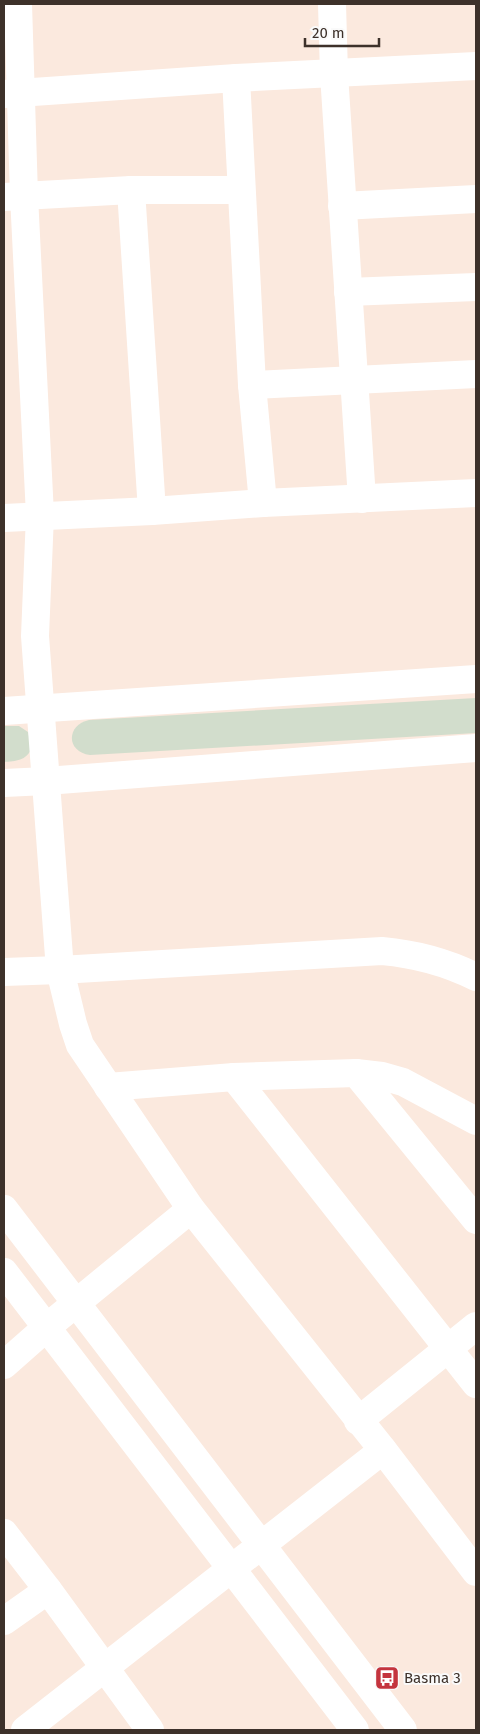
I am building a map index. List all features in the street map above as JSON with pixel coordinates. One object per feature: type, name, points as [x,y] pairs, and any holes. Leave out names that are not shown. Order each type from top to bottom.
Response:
[{"type":"street","points":[[18,4],[12,93],[14,197],[40,515],[35,636],[60,970],[73,1024],[80,1045],[191,1209],[383,1450],[476,1572]]},
{"type":"street","points":[[332,4],[342,206],[362,498]]},
{"type":"street","points":[[12,93],[236,78],[476,66]]},
{"type":"street","points":[[236,78],[252,385],[262,503]]},
{"type":"street","points":[[14,197],[131,190],[241,190]]},
{"type":"street","points":[[131,190],[152,511]]},
{"type":"street","points":[[342,206],[476,199]]},
{"type":"street","points":[[348,292],[476,287]]},
{"type":"street","points":[[252,385],[476,374]]},
{"type":"street","points":[[4,518],[476,493]]},
{"type":"street","points":[[4,711],[476,679]]},
{"type":"street","points":[[4,783],[476,748]]},
{"type":"street","points":[[4,972],[382,950],[429,958],[452,965],[476,977]]},
{"type":"street","points":[[108,1087],[234,1077],[356,1072],[403,1082],[476,1121]]},
{"type":"street","points":[[356,1072],[476,1220]]},
{"type":"street","points":[[234,1077],[476,1384]]},
{"type":"street","points":[[4,1209],[260,1546],[403,1730]]},
{"type":"street","points":[[4,1365],[47,1327],[191,1209]]},
{"type":"street","points":[[4,1272],[355,1730]]},
{"type":"street","points":[[358,1421],[476,1326]]},
{"type":"street","points":[[25,1730],[383,1450]]},
{"type":"street","points":[[4,1533],[150,1730]]},
{"type":"street","points":[[4,1621],[48,1590]]},
{"type":"green space","points":[[476,698],[476,733],[90,755],[76,749],[72,738],[76,727],[89,720]]},
{"type":"green space","points":[[4,726],[19,726],[28,732],[32,748],[27,756],[17,761],[4,762]]},
{"type":"place","name":"Basma 3","points":[[387,1678]]}]
